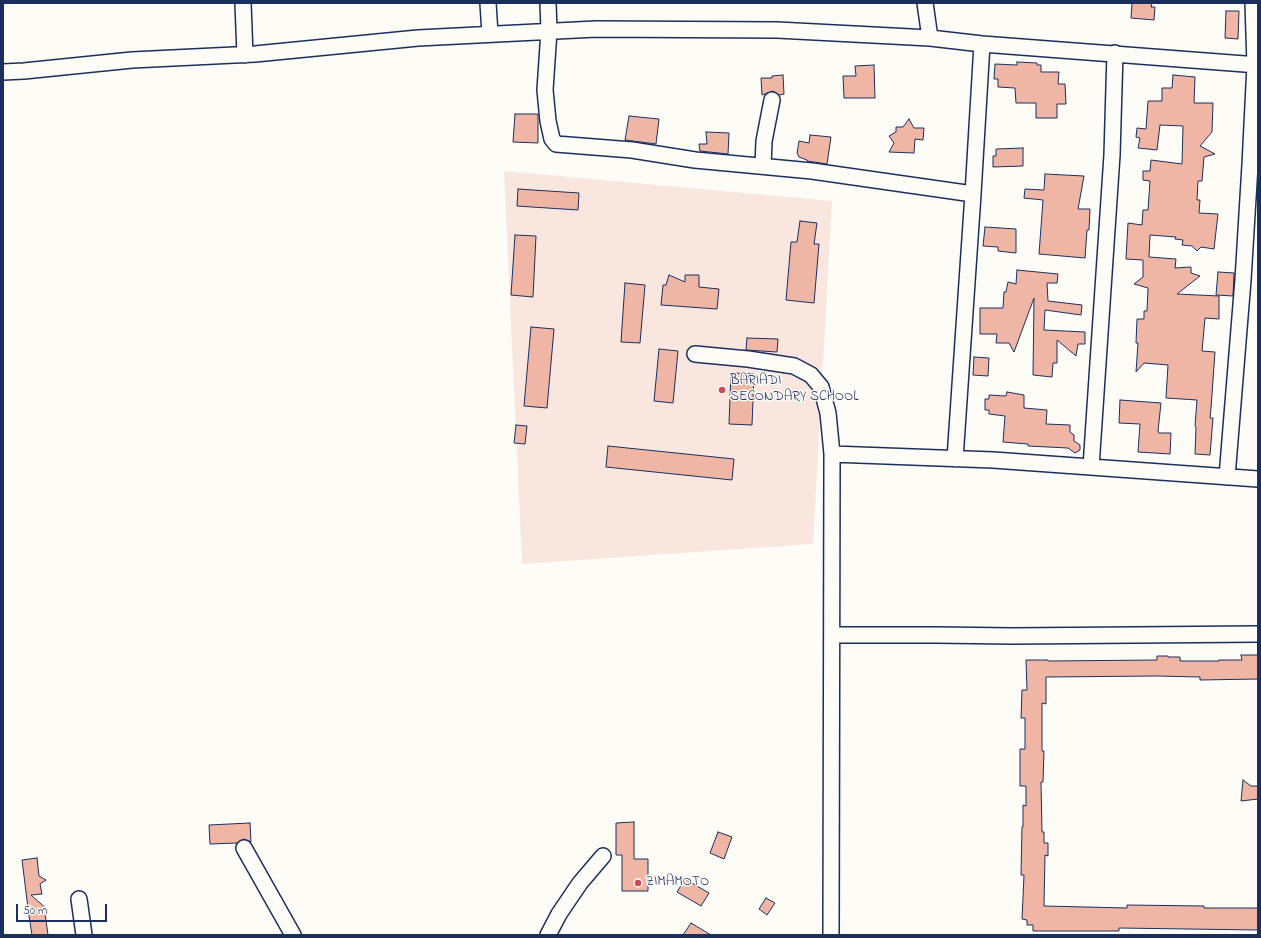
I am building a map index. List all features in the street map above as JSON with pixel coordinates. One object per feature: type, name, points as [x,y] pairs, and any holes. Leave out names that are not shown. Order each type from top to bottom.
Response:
[{"type":"street","points":[[243,3],[245,55]]},
{"type":"street","points":[[488,3],[490,34]]},
{"type":"street","points":[[548,3],[549,31],[545,98],[552,139],[556,144],[632,150],[695,160],[812,171],[973,194]]},
{"type":"street","points":[[925,3],[930,38]]},
{"type":"street","points":[[1227,477],[1243,280],[1256,65],[1253,3]]},
{"type":"street","points":[[3,72],[132,60],[245,55],[418,38],[596,29],[777,30],[930,38],[982,44],[1116,53],[1256,65]]},
{"type":"street","points":[[955,458],[982,44]]},
{"type":"street","points":[[1091,467],[1112,155],[1116,53]]},
{"type":"street","points":[[763,166],[764,141],[772,100]]},
{"type":"street","points":[[694,354],[748,359],[794,366],[811,375],[821,387],[828,413],[832,454],[831,935]]},
{"type":"street","points":[[832,454],[955,458],[1258,479]]},
{"type":"street","points":[[832,635],[1019,636],[1258,634]]},
{"type":"street","points":[[244,848],[293,935]]},
{"type":"street","points":[[548,935],[559,914],[580,883],[603,856]]},
{"type":"street","points":[[79,899],[84,935]]},
{"type":"shaded area","points":[[504,171],[832,201],[813,544],[522,564]]},
{"type":"building","points":[[1132,3],[1152,3],[1151,7],[1155,7],[1154,20],[1131,18]]},
{"type":"building","points":[[1226,11],[1239,11],[1238,39],[1225,38]]},
{"type":"building","points":[[1017,62],[1037,63],[1037,65],[1041,65],[1041,72],[1059,72],[1058,84],[1065,84],[1066,104],[1057,104],[1057,118],[1036,118],[1036,103],[1016,103],[1015,88],[998,87],[998,79],[994,79],[995,64],[1017,65]]},
{"type":"building","points":[[874,65],[875,98],[844,98],[843,76],[856,76],[855,66]]},
{"type":"building","points":[[783,75],[784,94],[779,95],[773,91],[762,95],[761,78],[772,78],[772,76]]},
{"type":"building","points":[[1173,75],[1195,77],[1194,103],[1213,103],[1212,132],[1200,146],[1215,154],[1204,157],[1202,181],[1198,181],[1197,200],[1200,200],[1199,213],[1218,214],[1214,249],[1201,247],[1197,251],[1192,246],[1182,245],[1183,240],[1175,239],[1176,237],[1150,235],[1149,257],[1176,259],[1175,268],[1191,267],[1191,273],[1200,276],[1177,294],[1219,296],[1219,319],[1205,318],[1202,351],[1215,352],[1210,418],[1213,418],[1210,455],[1195,454],[1197,400],[1166,398],[1168,365],[1144,363],[1136,372],[1138,343],[1136,343],[1137,319],[1144,319],[1144,311],[1147,311],[1148,288],[1134,284],[1143,277],[1143,260],[1126,259],[1128,223],[1142,225],[1143,210],[1148,210],[1150,181],[1143,180],[1143,171],[1150,171],[1151,160],[1182,164],[1183,126],[1160,125],[1157,150],[1138,148],[1140,138],[1136,137],[1137,128],[1146,129],[1148,101],[1162,101],[1162,88],[1172,88]]},
{"type":"building","points":[[515,114],[538,114],[538,143],[513,142]]},
{"type":"building","points":[[629,116],[659,119],[656,144],[625,140]]},
{"type":"building","points":[[909,119],[914,128],[924,128],[923,140],[915,139],[914,153],[889,152],[894,143],[889,136],[896,132],[896,127],[903,127]]},
{"type":"building","points":[[706,132],[729,133],[728,154],[700,151],[699,144],[707,144]]},
{"type":"building","points":[[810,135],[831,137],[827,164],[807,161],[799,157],[797,153],[799,141],[809,143]]},
{"type":"building","points":[[1023,148],[1023,166],[993,167],[993,156],[996,156],[996,149]]},
{"type":"building","points":[[1045,174],[1084,176],[1078,209],[1090,209],[1085,258],[1039,254],[1043,200],[1024,198],[1025,189],[1044,190]]},
{"type":"building","points":[[518,189],[579,193],[578,210],[517,206]]},
{"type":"building","points":[[800,221],[817,223],[814,244],[819,244],[814,303],[786,300],[791,242],[797,242]]},
{"type":"building","points":[[985,227],[1016,229],[1016,253],[998,251],[998,247],[983,246]]},
{"type":"building","points":[[515,235],[536,236],[533,297],[511,295]]},
{"type":"building","points":[[1017,270],[1058,274],[1057,283],[1047,283],[1048,301],[1082,305],[1081,315],[1045,310],[1044,330],[1085,332],[1085,344],[1078,344],[1076,356],[1057,340],[1057,363],[1053,363],[1052,377],[1033,375],[1034,298],[1014,352],[1009,343],[996,343],[997,334],[980,334],[980,308],[1003,308],[1004,292],[1006,292],[1008,282],[1016,284]]},
{"type":"building","points":[[1218,272],[1234,273],[1233,296],[1216,295]]},
{"type":"building","points":[[669,275],[685,282],[685,275],[699,275],[699,287],[719,289],[717,309],[661,305],[663,285],[666,285]]},
{"type":"building","points":[[625,283],[645,285],[640,343],[621,342]]},
{"type":"building","points":[[531,327],[554,329],[547,408],[524,406]]},
{"type":"building","points":[[747,338],[778,339],[777,352],[746,350]]},
{"type":"building","points":[[659,349],[678,351],[673,403],[654,401]]},
{"type":"building","points":[[974,357],[989,358],[988,376],[973,375]]},
{"type":"building","points":[[731,373],[754,374],[752,425],[729,424]]},
{"type":"building","points":[[1007,392],[1024,395],[1024,408],[1047,410],[1046,424],[1070,425],[1070,432],[1074,435],[1074,441],[1080,445],[1080,450],[1075,453],[1068,448],[1028,446],[1028,444],[1003,442],[1005,416],[989,414],[989,410],[985,410],[985,399],[989,399],[989,395],[1006,396]]},
{"type":"building","points":[[1120,400],[1161,403],[1158,431],[1159,433],[1171,433],[1170,454],[1138,452],[1140,424],[1119,423]]},
{"type":"building","points":[[516,425],[527,426],[525,444],[514,443]]},
{"type":"building","points":[[608,446],[734,459],[732,480],[606,467]]},
{"type":"building","points":[[1241,655],[1258,655],[1258,679],[1200,680],[1200,677],[1157,676],[1046,677],[1046,704],[1042,703],[1042,751],[1044,751],[1043,782],[1041,782],[1042,832],[1044,832],[1044,843],[1048,843],[1048,856],[1045,855],[1044,906],[1127,908],[1127,905],[1204,906],[1204,908],[1258,908],[1258,930],[1119,928],[1119,931],[1033,931],[1033,925],[1027,925],[1027,920],[1022,919],[1024,875],[1021,875],[1022,827],[1023,805],[1026,806],[1026,786],[1020,786],[1020,749],[1025,749],[1025,718],[1021,718],[1022,690],[1027,690],[1026,660],[1157,660],[1157,656],[1168,656],[1180,657],[1180,661],[1219,661],[1242,660]]},
{"type":"building","points":[[1243,780],[1251,786],[1258,786],[1258,799],[1241,801]]},
{"type":"building","points":[[634,822],[634,859],[648,859],[648,891],[622,891],[622,855],[616,855],[616,823]]},
{"type":"building","points":[[250,823],[251,842],[244,839],[237,843],[210,844],[209,825]]},
{"type":"building","points":[[718,832],[732,837],[724,859],[710,853]]},
{"type":"building","points":[[37,858],[39,876],[46,880],[40,884],[42,894],[31,895],[48,910],[45,913],[48,935],[32,935],[29,916],[22,860]]},
{"type":"building","points":[[685,879],[709,893],[701,906],[677,892]]},
{"type":"building","points":[[766,898],[775,903],[767,915],[759,909]]},
{"type":"building","points":[[691,923],[711,935],[683,935]]},
{"type":"place","name":"BARIADI SECONDARY SCHOOL","points":[[722,390]]},
{"type":"place","name":"ZIMAMOTO","points":[[638,883]]}]
